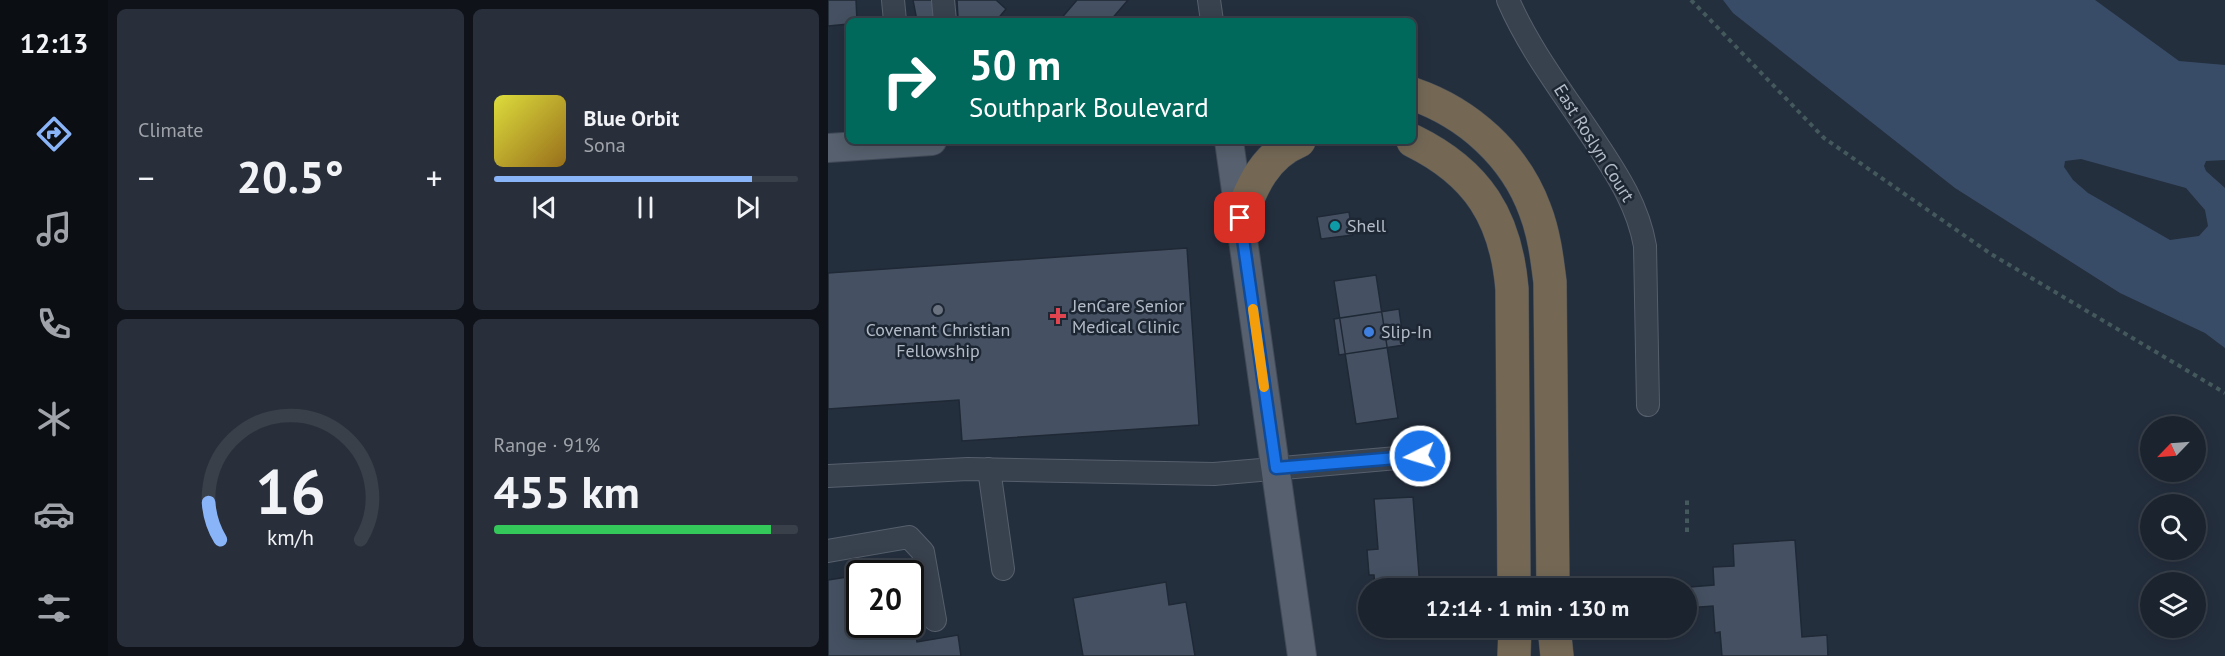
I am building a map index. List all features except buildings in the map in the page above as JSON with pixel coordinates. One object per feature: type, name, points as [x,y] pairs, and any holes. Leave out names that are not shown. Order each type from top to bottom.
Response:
[{"type":"highway","points":[[1416,95],[1463,118],[1484,134],[1523,182],[1536,211],[1545,246],[1550,282],[1553,578]]},
{"type":"highway","points":[[1416,142],[1439,154],[1462,172],[1481,193],[1495,218],[1510,261],[1514,578]]},
{"type":"highway","points":[[1240,218],[1259,174],[1281,150],[1293,144]]},
{"type":"highway","points":[[1514,656],[1515,638]]},
{"type":"highway","points":[[1555,638],[1557,656]]},
{"type":"main road","points":[[828,148],[878,144]]},
{"type":"main road","points":[[1229,144],[1302,656]]},
{"type":"street","points":[[893,0],[895,18]]},
{"type":"street","points":[[943,0],[945,18]]},
{"type":"street","points":[[1209,0],[1212,18]]},
{"type":"street","name":"East Roslyn Court","points":[[1508,0],[1537,52],[1624,185],[1641,225],[1645,246],[1648,405]]},
{"type":"street","points":[[828,476],[989,469],[1214,474],[1420,456]]},
{"type":"street","points":[[989,469],[1003,569]]},
{"type":"street","points":[[828,551],[909,537],[923,552],[936,620]]},
{"type":"path","points":[[1691,0],[1824,138],[1991,254],[2225,393]]},
{"type":"path","points":[[1687,532],[1688,499]]},
{"type":"water","points":[[1723,0],[2095,0],[2179,61],[2225,65],[2225,160],[2206,161],[2204,166],[2206,171],[2225,188],[2225,348],[2205,333],[2120,293],[1955,188],[1733,13]],"holes":[[[2081,159],[2186,188],[2205,210],[2208,226],[2199,236],[2170,240],[2088,193],[2073,180],[2064,167],[2065,161]]]},
{"type":"slow traffic","points":[[1253,309],[1264,387]]},
{"type":"place","name":"Shell","points":[[1335,226]]},
{"type":"place","name":"Covenant Christian Fellowship","points":[[938,310]]},
{"type":"place","name":"JenCare Senior Medical Clinic","points":[[1058,316]]},
{"type":"place","name":"Slip-In","points":[[1369,332]]},
{"type":"route","points":[[1240,218],[1276,468],[1420,456]]}]
